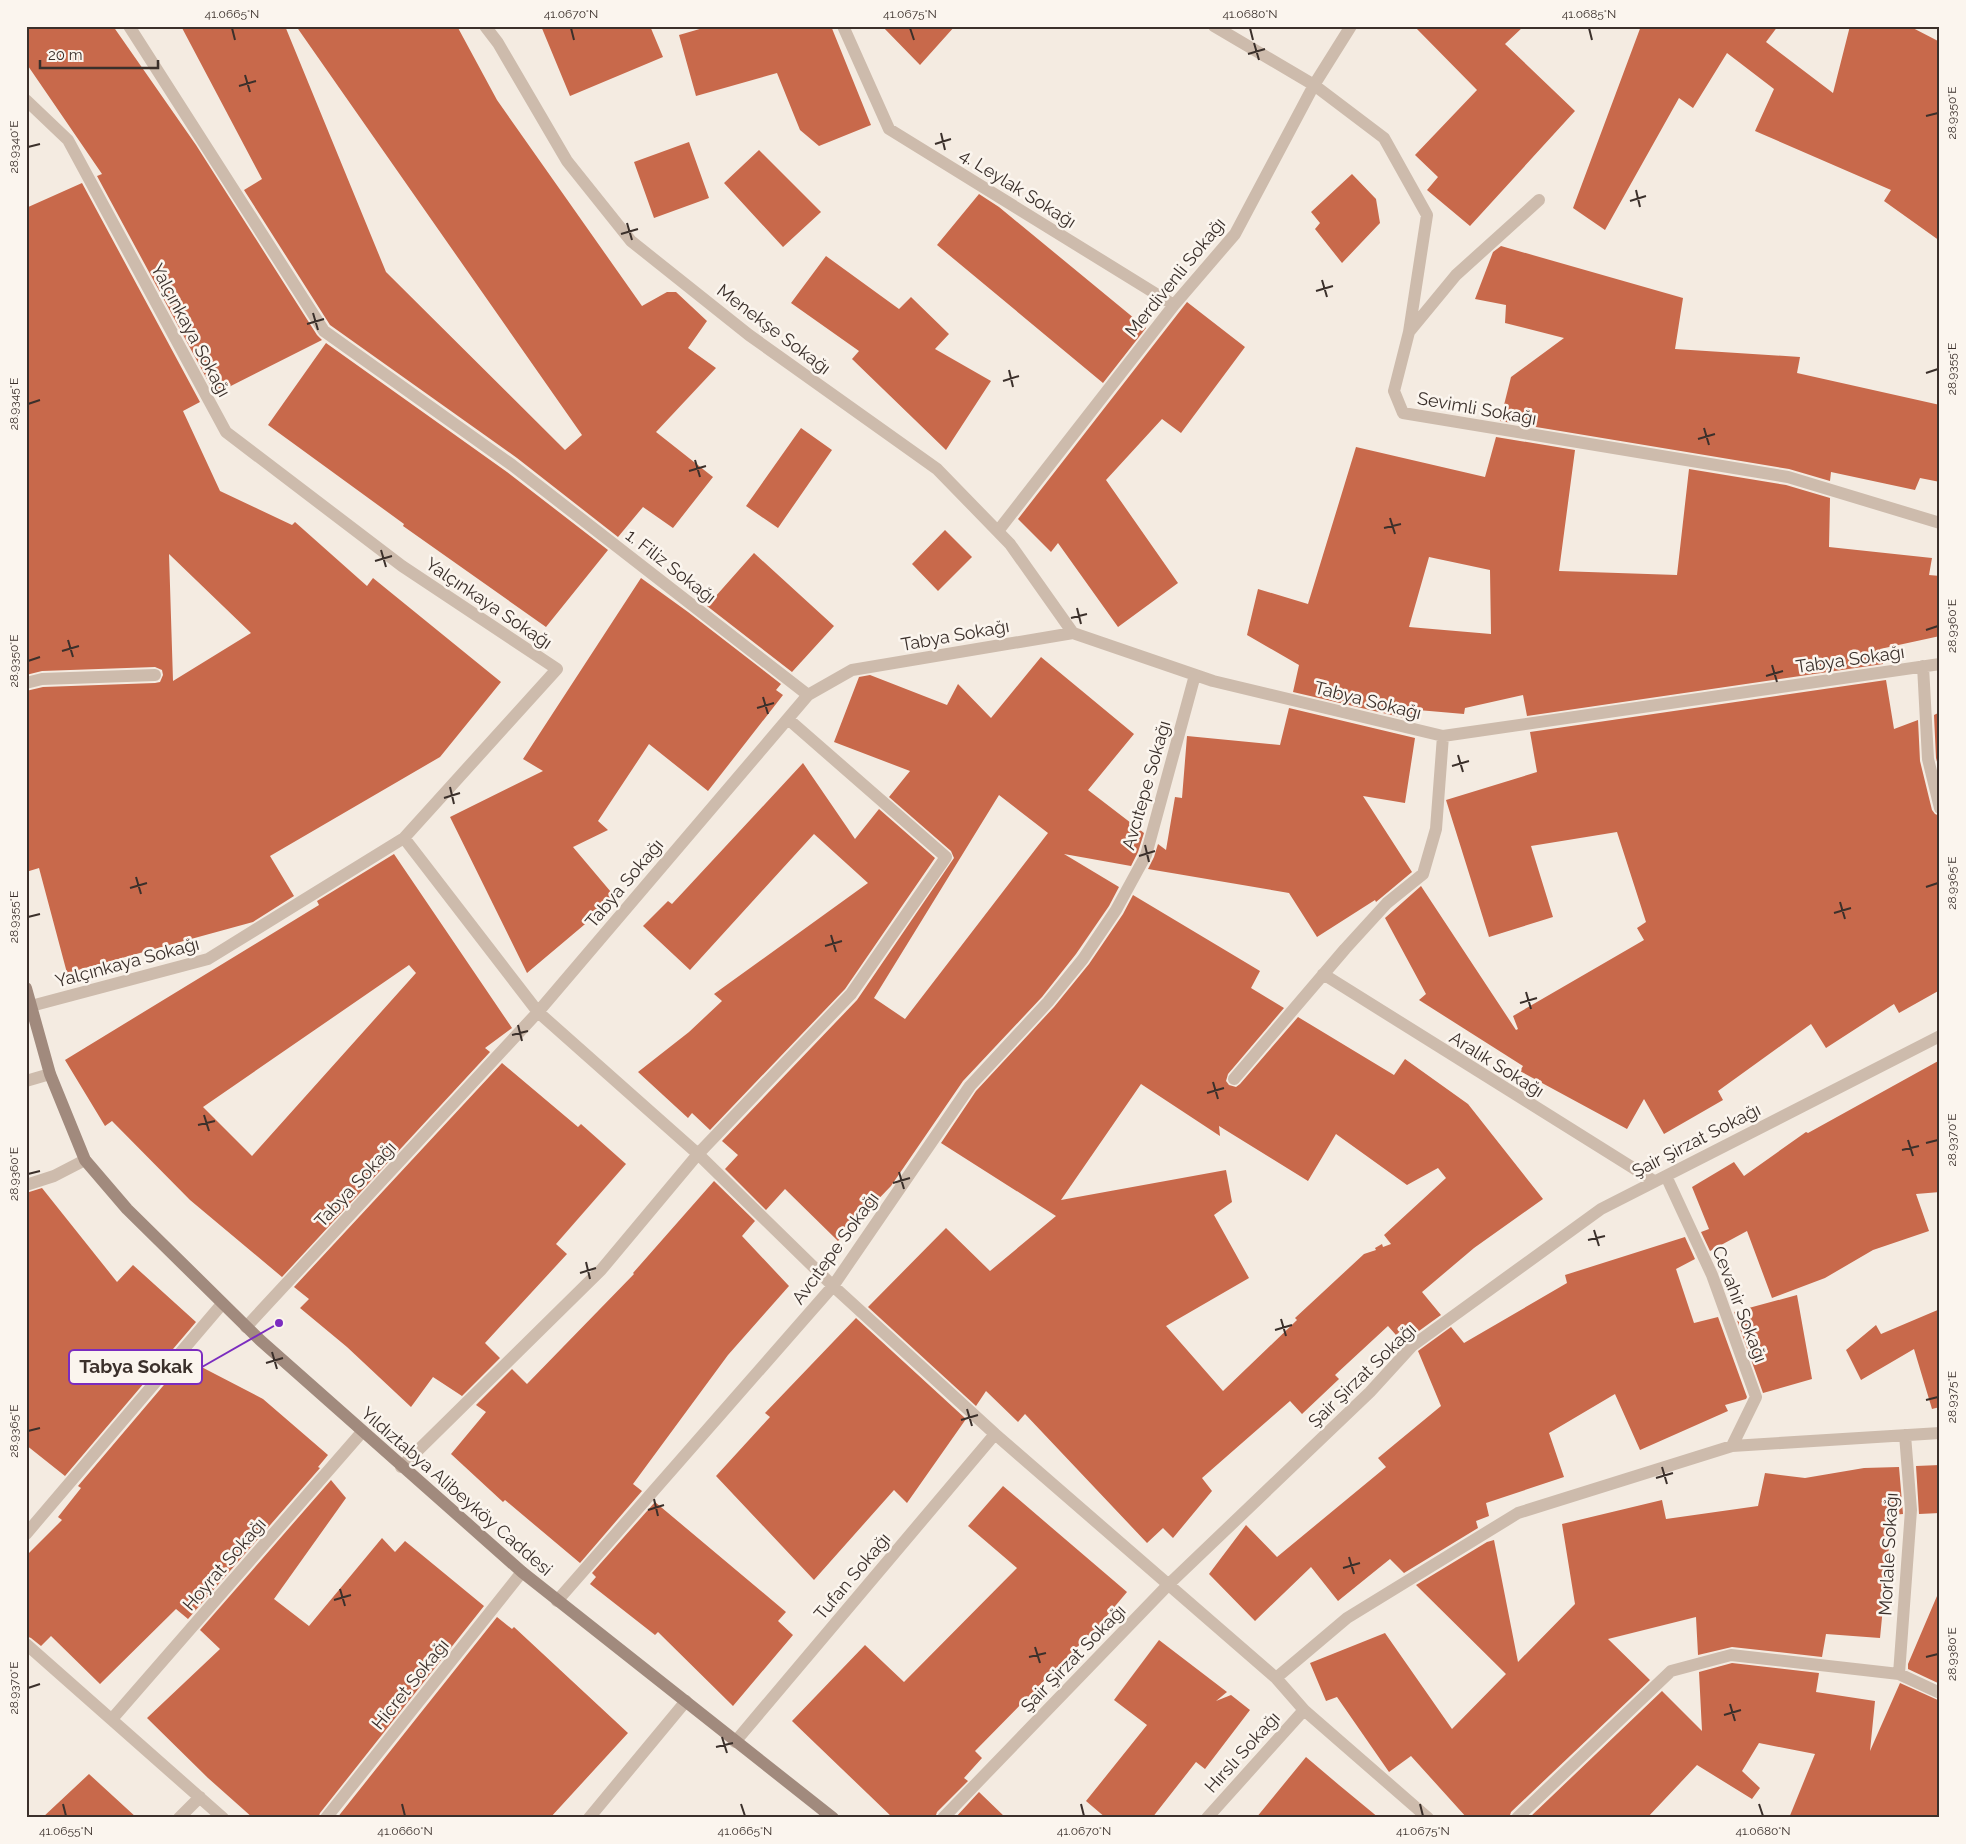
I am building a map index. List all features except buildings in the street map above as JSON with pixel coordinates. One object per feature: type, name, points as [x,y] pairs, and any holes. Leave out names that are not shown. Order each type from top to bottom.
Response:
[{"type":"main road","name":"Yıldıztabya Alibeyköy Caddesi","points":[[26,988],[50,1074],[85,1160],[127,1209],[246,1327],[362,1432],[522,1572],[833,1818]]},
{"type":"street","name":"1. Filiz Sokağı","points":[[129,26],[324,331],[512,465],[808,694]]},
{"type":"street","name":"Menekşe Sokağı","points":[[485,26],[498,43],[567,161],[631,241],[749,334],[937,469],[1010,544],[1073,633]]},
{"type":"street","name":"4. Leylak Sokağı","points":[[843,26],[889,128],[1174,305]]},
{"type":"street","name":"Sevimli Sokağı","points":[[1214,26],[1314,85],[1384,138],[1427,215],[1409,332],[1394,391],[1403,413],[1788,477],[1940,523]]},
{"type":"street","name":"Merdivenli Sokağı","points":[[998,531],[1174,305],[1235,234],[1314,85],[1351,26]]},
{"type":"street","name":"Yalçınkaya Sokağı","points":[[26,100],[68,140],[226,432],[402,566],[557,669],[404,838],[208,959],[31,1006]]},
{"type":"street","points":[[1409,332],[1456,275],[1539,200]]},
{"type":"street","name":"Tabya Sokağı","points":[[246,1327],[538,1012],[808,694],[852,670],[1073,633],[1213,681],[1443,736],[1940,664]]},
{"type":"street","points":[[1923,666],[1928,759],[1940,808]]},
{"type":"street","points":[[26,683],[42,679],[154,674]]},
{"type":"street","name":"Avcıtepe Sokağı","points":[[557,1601],[833,1286],[970,1086],[1048,1002],[1083,959],[1116,910],[1146,855],[1195,675]]},
{"type":"street","points":[[402,1467],[601,1270],[698,1154],[851,994],[946,857],[788,719]]},
{"type":"street","points":[[1234,1079],[1323,974],[1387,903],[1423,874],[1436,829],[1443,736]]},
{"type":"street","points":[[404,838],[538,1012],[698,1154],[833,1286],[995,1434],[1276,1678],[1304,1710],[1428,1818]]},
{"type":"street","name":"Aralık Sokağı","points":[[1323,974],[1660,1178]]},
{"type":"street","name":"Şair Şirzat Sokağı","points":[[943,1818],[1168,1585],[1370,1392],[1412,1346],[1601,1209],[1940,1036]]},
{"type":"street","points":[[26,1081],[50,1074]]},
{"type":"street","points":[[26,1185],[54,1176],[85,1160]]},
{"type":"street","name":"Cevahir Sokağı","points":[[1660,1178],[1712,1275],[1756,1397],[1732,1446]]},
{"type":"street","points":[[26,1534],[222,1304]]},
{"type":"street","name":"Hoyrat Sokağı","points":[[112,1719],[362,1432]]},
{"type":"street","points":[[1276,1678],[1347,1618],[1518,1513],[1732,1446],[1940,1433]]},
{"type":"street","name":"Tufan Sokağı","points":[[735,1742],[995,1434]]},
{"type":"street","name":"Morlale Sokağı","points":[[1899,1674],[1911,1510],[1905,1435]]},
{"type":"street","name":"Hicret Sokağı","points":[[326,1818],[522,1572]]},
{"type":"street","points":[[26,1644],[223,1818]]},
{"type":"street","points":[[1517,1818],[1671,1671],[1731,1655],[1899,1674],[1940,1693]]},
{"type":"street","points":[[589,1818],[686,1701]]},
{"type":"street","name":"Hırslı Sokağı","points":[[1207,1818],[1304,1710]]},
{"type":"street","points":[[179,1818],[200,1797]]},
{"type":"place","name":"Tabya Sokak","points":[[279,1323]]}]
